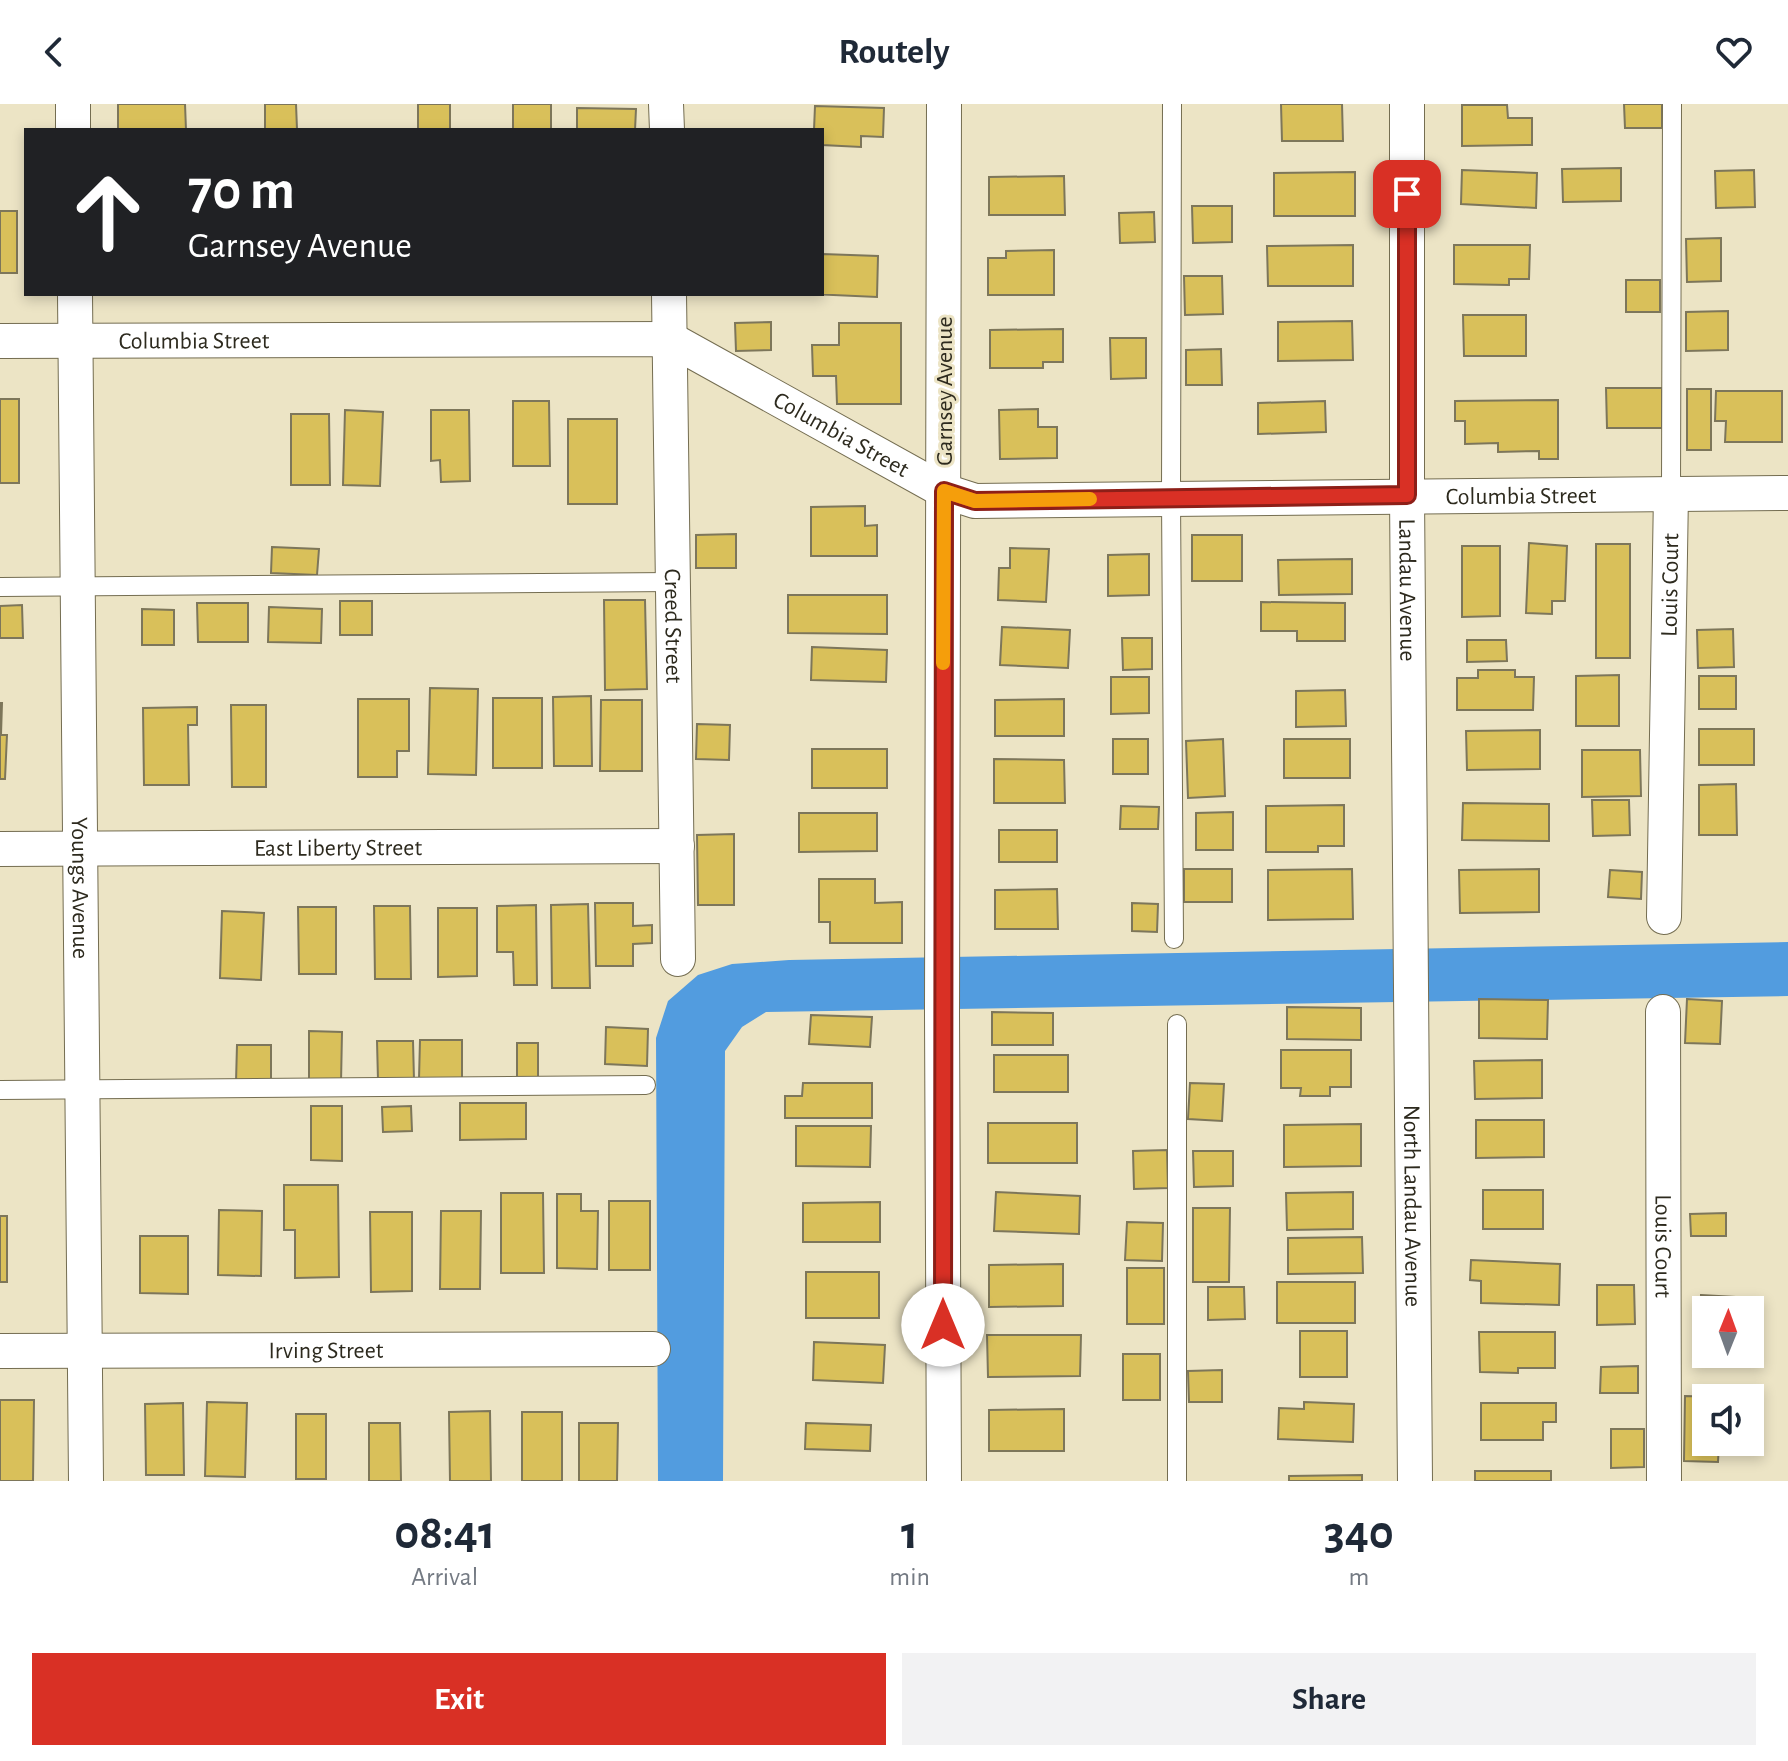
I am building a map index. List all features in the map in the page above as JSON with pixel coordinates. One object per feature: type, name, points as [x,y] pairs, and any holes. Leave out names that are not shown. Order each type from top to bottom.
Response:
[{"type":"street","points":[[73,104],[73,128]]},
{"type":"street","points":[[666,104],[667,128]]},
{"type":"street","name":"Garnsey Avenue","points":[[944,104],[944,1481]]},
{"type":"street","name":"Landau Avenue","points":[[1407,104],[1411,931]]},
{"type":"street","name":"Youngs Avenue","points":[[75,296],[86,1481]]},
{"type":"street","name":"Creed Street","points":[[669,296],[678,959]]},
{"type":"street","name":"Columbia Street","points":[[0,341],[670,339],[944,491],[975,501],[1788,493]]},
{"type":"street","name":"Louis Court","points":[[1664,917],[1671,493]]},
{"type":"street","name":"East Liberty Street","points":[[0,849],[677,846]]},
{"type":"street","name":"North Landau Avenue","points":[[1411,931],[1415,1481]]},
{"type":"street","name":"Louis Court","points":[[1663,1012],[1664,1481]]},
{"type":"street","name":"Irving Street","points":[[0,1351],[653,1349]]},
{"type":"lane","points":[[1172,104],[1174,939]]},
{"type":"lane","points":[[1671,493],[1672,104]]},
{"type":"lane","points":[[0,587],[673,582]]},
{"type":"lane","points":[[1177,1024],[1177,1481]]},
{"type":"lane","points":[[0,1090],[646,1085]]},
{"type":"water","points":[[1788,942],[1788,996],[766,1012],[742,1027],[725,1051],[723,1481],[658,1481],[656,1038],[668,1001],[698,975],[732,964],[789,960]]},
{"type":"building","points":[[118,104],[185,104],[186,128],[118,128]]},
{"type":"building","points":[[265,104],[296,104],[297,128],[265,128]]},
{"type":"building","points":[[418,104],[450,104],[450,128],[418,128]]},
{"type":"building","points":[[513,104],[551,104],[551,128],[513,128]]},
{"type":"building","points":[[1281,104],[1342,104],[1343,141],[1282,141]]},
{"type":"building","points":[[1624,104],[1662,104],[1662,128],[1625,128]]},
{"type":"building","points":[[1462,105],[1507,105],[1508,118],[1532,118],[1532,145],[1462,146]]},
{"type":"building","points":[[815,106],[884,108],[883,137],[861,136],[861,147],[824,145],[824,128],[814,128]]},
{"type":"building","points":[[577,108],[636,109],[635,128],[577,128]]},
{"type":"building","points":[[1621,168],[1621,201],[1563,202],[1562,169]]},
{"type":"building","points":[[1462,170],[1537,173],[1536,208],[1461,204]]},
{"type":"building","points":[[1754,170],[1755,207],[1716,208],[1715,171]]},
{"type":"building","points":[[1355,172],[1355,216],[1274,216],[1274,173]]},
{"type":"building","points":[[1064,176],[1065,215],[989,215],[989,177]]},
{"type":"building","points":[[1192,206],[1232,206],[1232,242],[1193,243]]},
{"type":"building","points":[[0,211],[17,211],[17,273],[0,273]]},
{"type":"building","points":[[1154,212],[1155,242],[1120,243],[1119,213]]},
{"type":"building","points":[[1721,238],[1721,281],[1687,282],[1686,239]]},
{"type":"building","points":[[1353,245],[1353,286],[1268,286],[1267,246]]},
{"type":"building","points":[[1454,245],[1530,245],[1529,279],[1509,279],[1509,285],[1454,284]]},
{"type":"building","points":[[1054,250],[1054,295],[988,295],[988,258],[1006,258],[1006,251]]},
{"type":"building","points":[[824,254],[878,256],[877,297],[824,295]]},
{"type":"building","points":[[1184,276],[1222,276],[1223,314],[1185,315]]},
{"type":"building","points":[[1626,280],[1660,280],[1660,312],[1626,312]]},
{"type":"building","points":[[1728,311],[1728,350],[1686,351],[1686,312]]},
{"type":"building","points":[[1463,315],[1526,315],[1526,356],[1464,356]]},
{"type":"building","points":[[1352,321],[1353,360],[1278,361],[1278,322]]},
{"type":"building","points":[[771,322],[771,350],[736,351],[735,323]]},
{"type":"building","points":[[839,323],[901,323],[901,404],[837,404],[836,376],[813,376],[812,345],[839,345]]},
{"type":"building","points":[[1063,329],[1063,362],[1043,362],[1043,368],[990,368],[990,330]]},
{"type":"building","points":[[1110,338],[1146,338],[1146,378],[1111,379]]},
{"type":"building","points":[[1221,349],[1222,385],[1186,385],[1186,350]]},
{"type":"building","points":[[1606,388],[1662,388],[1662,428],[1607,428]]},
{"type":"building","points":[[1687,389],[1711,389],[1711,450],[1687,450]]},
{"type":"building","points":[[1716,391],[1782,391],[1782,442],[1725,442],[1726,421],[1715,421]]},
{"type":"building","points":[[0,399],[19,399],[19,483],[0,483]]},
{"type":"building","points":[[1558,400],[1558,459],[1539,459],[1539,451],[1498,452],[1498,443],[1465,444],[1465,421],[1455,421],[1455,401]]},
{"type":"building","points":[[513,401],[549,401],[550,466],[513,466]]},
{"type":"building","points":[[1325,401],[1326,432],[1258,434],[1258,403]]},
{"type":"building","points":[[1038,409],[1038,427],[1057,427],[1057,458],[1000,459],[999,410]]},
{"type":"building","points":[[345,410],[383,412],[380,486],[343,485]]},
{"type":"building","points":[[431,410],[469,410],[470,481],[441,482],[440,460],[431,461]]},
{"type":"building","points":[[291,414],[329,414],[330,485],[291,485]]},
{"type":"building","points":[[568,419],[617,419],[617,504],[568,504]]},
{"type":"building","points":[[865,506],[865,526],[877,525],[877,556],[811,556],[811,507]]},
{"type":"building","points":[[736,534],[736,568],[696,568],[696,535]]},
{"type":"building","points":[[1192,535],[1242,535],[1242,581],[1192,581]]},
{"type":"building","points":[[1529,543],[1567,546],[1565,601],[1552,601],[1552,614],[1526,613]]},
{"type":"building","points":[[1596,544],[1630,544],[1630,658],[1596,658]]},
{"type":"building","points":[[1462,546],[1500,546],[1500,616],[1462,617]]},
{"type":"building","points":[[272,547],[319,549],[317,575],[271,573]]},
{"type":"building","points":[[1010,548],[1049,549],[1046,602],[998,600],[999,568],[1010,568]]},
{"type":"building","points":[[1149,554],[1149,595],[1108,596],[1108,555]]},
{"type":"building","points":[[1352,559],[1352,594],[1279,595],[1278,560]]},
{"type":"building","points":[[788,595],[887,595],[887,634],[788,633]]},
{"type":"building","points":[[604,600],[645,600],[647,689],[605,690]]},
{"type":"building","points":[[340,601],[372,601],[372,635],[340,635]]},
{"type":"building","points":[[1261,602],[1345,603],[1345,641],[1297,641],[1297,631],[1261,631]]},
{"type":"building","points":[[197,603],[248,603],[248,642],[198,642]]},
{"type":"building","points":[[22,605],[23,638],[0,638],[0,606]]},
{"type":"building","points":[[269,607],[322,609],[321,643],[268,642]]},
{"type":"building","points":[[142,609],[174,610],[174,645],[142,645]]},
{"type":"building","points":[[1002,627],[1070,630],[1068,668],[1000,665]]},
{"type":"building","points":[[1733,629],[1734,667],[1698,668],[1697,630]]},
{"type":"building","points":[[1122,638],[1152,638],[1152,669],[1123,670]]},
{"type":"building","points":[[1467,640],[1506,640],[1507,661],[1467,662]]},
{"type":"building","points":[[812,647],[887,650],[886,682],[811,680]]},
{"type":"building","points":[[1478,670],[1515,670],[1515,677],[1534,677],[1533,710],[1457,710],[1457,678],[1478,678]]},
{"type":"building","points":[[1619,675],[1619,726],[1576,726],[1576,676]]},
{"type":"building","points":[[1699,676],[1736,676],[1736,709],[1699,709]]},
{"type":"building","points":[[1111,677],[1149,677],[1149,713],[1111,714]]},
{"type":"building","points":[[430,688],[478,689],[476,775],[428,774]]},
{"type":"building","points":[[1345,690],[1346,726],[1296,727],[1296,691]]},
{"type":"building","points":[[591,696],[592,766],[554,766],[553,697]]},
{"type":"building","points":[[493,698],[542,698],[542,768],[493,768]]},
{"type":"building","points":[[358,699],[409,699],[409,751],[397,751],[397,777],[358,777]]},
{"type":"building","points":[[1064,699],[1064,736],[995,736],[995,700]]},
{"type":"building","points":[[601,700],[642,700],[642,771],[600,771]]},
{"type":"building","points":[[0,703],[1,735],[7,735],[5,779],[0,779]]},
{"type":"building","points":[[231,705],[266,705],[266,787],[232,787]]},
{"type":"building","points":[[197,707],[197,725],[188,725],[189,785],[144,785],[143,708]]},
{"type":"building","points":[[697,724],[730,725],[729,760],[696,759]]},
{"type":"building","points":[[1699,729],[1754,729],[1754,765],[1699,765]]},
{"type":"building","points":[[1540,730],[1540,769],[1467,770],[1466,731]]},
{"type":"building","points":[[1113,739],[1148,739],[1148,774],[1113,774]]},
{"type":"building","points":[[1223,739],[1225,796],[1188,798],[1186,741]]},
{"type":"building","points":[[1284,739],[1350,739],[1350,778],[1284,778]]},
{"type":"building","points":[[812,749],[887,749],[887,788],[812,788]]},
{"type":"building","points":[[1582,750],[1640,750],[1641,796],[1582,797]]},
{"type":"building","points":[[994,759],[1064,760],[1065,803],[994,803]]},
{"type":"building","points":[[1736,784],[1737,835],[1699,835],[1699,785]]},
{"type":"building","points":[[1592,800],[1629,800],[1630,835],[1593,836]]},
{"type":"building","points":[[1463,803],[1549,804],[1549,841],[1462,840]]},
{"type":"building","points":[[1344,805],[1344,846],[1318,846],[1318,852],[1266,852],[1266,806]]},
{"type":"building","points":[[1121,806],[1159,807],[1158,829],[1120,829]]},
{"type":"building","points":[[1233,812],[1233,850],[1196,850],[1196,813]]},
{"type":"building","points":[[799,813],[877,813],[877,851],[799,852]]},
{"type":"building","points":[[999,830],[1057,830],[1057,862],[999,862]]},
{"type":"building","points":[[734,834],[734,905],[698,905],[697,835]]},
{"type":"building","points":[[1184,869],[1232,869],[1232,902],[1184,902]]},
{"type":"building","points":[[1352,869],[1353,919],[1268,920],[1268,870]]},
{"type":"building","points":[[1539,869],[1539,912],[1460,913],[1459,870]]},
{"type":"building","points":[[1610,870],[1642,872],[1641,899],[1608,897]]},
{"type":"building","points":[[819,879],[875,879],[875,903],[902,902],[902,943],[830,943],[830,922],[819,922]]},
{"type":"building","points":[[1057,889],[1058,929],[995,929],[995,890]]},
{"type":"building","points":[[595,903],[633,903],[633,926],[652,925],[652,943],[633,944],[633,966],[596,966]]},
{"type":"building","points":[[1132,903],[1158,904],[1157,932],[1132,931]]},
{"type":"building","points":[[588,904],[590,988],[552,988],[551,905]]},
{"type":"building","points":[[536,905],[537,985],[514,985],[513,952],[497,952],[497,906]]},
{"type":"building","points":[[374,906],[410,906],[411,979],[375,979]]},
{"type":"building","points":[[298,907],[336,907],[336,974],[299,974]]},
{"type":"building","points":[[438,908],[477,908],[477,976],[438,977]]},
{"type":"building","points":[[222,911],[264,913],[261,980],[220,978]]},
{"type":"building","points":[[1479,999],[1548,1000],[1547,1039],[1479,1038]]},
{"type":"building","points":[[1687,999],[1722,1001],[1720,1044],[1685,1043]]},
{"type":"building","points":[[1287,1007],[1361,1008],[1361,1040],[1287,1039]]},
{"type":"building","points":[[992,1012],[1053,1013],[1053,1045],[992,1045]]},
{"type":"building","points":[[811,1015],[872,1017],[870,1047],[809,1044]]},
{"type":"building","points":[[606,1027],[648,1029],[647,1066],[605,1064]]},
{"type":"building","points":[[309,1031],[342,1032],[341,1083],[309,1082]]},
{"type":"building","points":[[420,1040],[462,1040],[462,1079],[419,1079]]},
{"type":"building","points":[[377,1041],[413,1041],[414,1080],[378,1080]]},
{"type":"building","points":[[517,1043],[538,1043],[538,1077],[517,1077]]},
{"type":"building","points":[[237,1045],[271,1045],[271,1083],[236,1082]]},
{"type":"building","points":[[1281,1050],[1351,1050],[1351,1087],[1330,1087],[1330,1096],[1300,1096],[1301,1088],[1281,1088]]},
{"type":"building","points":[[994,1055],[1068,1055],[1068,1092],[994,1092]]},
{"type":"building","points":[[1542,1060],[1542,1098],[1475,1099],[1474,1061]]},
{"type":"building","points":[[803,1083],[872,1083],[872,1118],[785,1118],[785,1096],[802,1096]]},
{"type":"building","points":[[1190,1083],[1224,1084],[1222,1121],[1188,1119]]},
{"type":"building","points":[[460,1103],[526,1103],[526,1139],[460,1140]]},
{"type":"building","points":[[311,1106],[342,1106],[342,1161],[311,1160]]},
{"type":"building","points":[[411,1106],[412,1131],[383,1132],[382,1107]]},
{"type":"building","points":[[1476,1120],[1544,1120],[1544,1157],[1476,1158]]},
{"type":"building","points":[[988,1123],[1077,1123],[1077,1163],[988,1163]]},
{"type":"building","points":[[1361,1124],[1361,1166],[1284,1167],[1284,1125]]},
{"type":"building","points":[[796,1126],[871,1126],[870,1167],[796,1166]]},
{"type":"building","points":[[1167,1150],[1168,1188],[1134,1189],[1133,1151]]},
{"type":"building","points":[[1193,1151],[1233,1151],[1233,1186],[1194,1187]]},
{"type":"building","points":[[284,1185],[338,1185],[339,1277],[295,1278],[295,1230],[284,1230]]},
{"type":"building","points":[[1483,1190],[1543,1190],[1543,1229],[1483,1229]]},
{"type":"building","points":[[996,1192],[1080,1196],[1079,1234],[994,1231]]},
{"type":"building","points":[[1353,1192],[1353,1229],[1287,1230],[1286,1193]]},
{"type":"building","points":[[501,1193],[543,1193],[544,1273],[501,1273]]},
{"type":"building","points":[[557,1194],[581,1194],[581,1211],[598,1211],[597,1269],[557,1268]]},
{"type":"building","points":[[609,1201],[650,1201],[650,1270],[609,1270]]},
{"type":"building","points":[[880,1202],[880,1242],[803,1242],[803,1203]]},
{"type":"building","points":[[1193,1208],[1230,1208],[1229,1282],[1193,1282]]},
{"type":"building","points":[[219,1210],[262,1211],[261,1276],[218,1275]]},
{"type":"building","points":[[441,1211],[481,1211],[480,1289],[440,1289]]},
{"type":"building","points":[[370,1212],[412,1212],[412,1291],[371,1292]]},
{"type":"building","points":[[1726,1213],[1726,1236],[1691,1236],[1690,1214]]},
{"type":"building","points":[[0,1216],[7,1216],[7,1282],[0,1282]]},
{"type":"building","points":[[1127,1222],[1163,1223],[1162,1261],[1125,1260]]},
{"type":"building","points":[[140,1236],[188,1236],[188,1294],[140,1293]]},
{"type":"building","points":[[1362,1237],[1363,1273],[1288,1274],[1288,1238]]},
{"type":"building","points":[[1471,1260],[1560,1264],[1559,1305],[1481,1303],[1481,1281],[1470,1280]]},
{"type":"building","points":[[1063,1264],[1063,1306],[989,1307],[989,1265]]},
{"type":"building","points":[[1127,1268],[1164,1268],[1164,1324],[1127,1324]]},
{"type":"building","points":[[806,1272],[879,1272],[879,1318],[806,1318]]},
{"type":"building","points":[[1277,1282],[1355,1282],[1355,1323],[1277,1323]]},
{"type":"building","points":[[1597,1285],[1634,1285],[1635,1324],[1597,1325]]},
{"type":"building","points":[[1208,1287],[1244,1287],[1245,1319],[1208,1320]]},
{"type":"building","points":[[1300,1331],[1347,1331],[1347,1377],[1300,1377]]},
{"type":"building","points":[[1479,1332],[1555,1332],[1555,1368],[1518,1368],[1518,1373],[1480,1372]]},
{"type":"building","points":[[987,1335],[1081,1335],[1080,1376],[988,1377]]},
{"type":"building","points":[[814,1342],[885,1345],[883,1383],[813,1380]]},
{"type":"building","points":[[1123,1354],[1160,1354],[1160,1400],[1123,1400]]},
{"type":"building","points":[[1638,1366],[1638,1393],[1600,1393],[1601,1367]]},
{"type":"building","points":[[1222,1370],[1222,1402],[1189,1402],[1188,1371]]},
{"type":"building","points":[[1685,1396],[1692,1396],[1692,1456],[1718,1456],[1718,1462],[1684,1461]]},
{"type":"building","points":[[0,1400],[34,1400],[33,1481],[0,1481]]},
{"type":"building","points":[[207,1402],[247,1403],[245,1477],[205,1476]]},
{"type":"building","points":[[1304,1402],[1354,1404],[1353,1442],[1278,1439],[1279,1408],[1304,1409]]},
{"type":"building","points":[[183,1403],[184,1475],[146,1475],[145,1404]]},
{"type":"building","points":[[1481,1403],[1556,1403],[1556,1422],[1543,1422],[1543,1440],[1481,1440]]},
{"type":"building","points":[[1064,1409],[1064,1451],[989,1451],[989,1410]]},
{"type":"building","points":[[490,1411],[491,1481],[450,1481],[449,1412]]},
{"type":"building","points":[[522,1412],[562,1412],[562,1481],[522,1481]]},
{"type":"building","points":[[296,1414],[326,1414],[326,1479],[296,1479]]},
{"type":"building","points":[[369,1423],[400,1423],[401,1481],[369,1481]]},
{"type":"building","points":[[579,1423],[618,1423],[617,1481],[579,1481]]},
{"type":"building","points":[[806,1423],[871,1425],[870,1451],[805,1449]]},
{"type":"building","points":[[1611,1429],[1644,1429],[1644,1467],[1611,1468]]},
{"type":"building","points":[[1475,1471],[1551,1471],[1551,1481],[1475,1481]]},
{"type":"building","points":[[1362,1475],[1362,1481],[1289,1481],[1289,1476]]},
{"type":"slow traffic","points":[[943,663],[944,491],[975,501],[1090,499]]},
{"type":"route","points":[[943,1325],[944,491],[975,501],[1407,495],[1407,194]]}]
